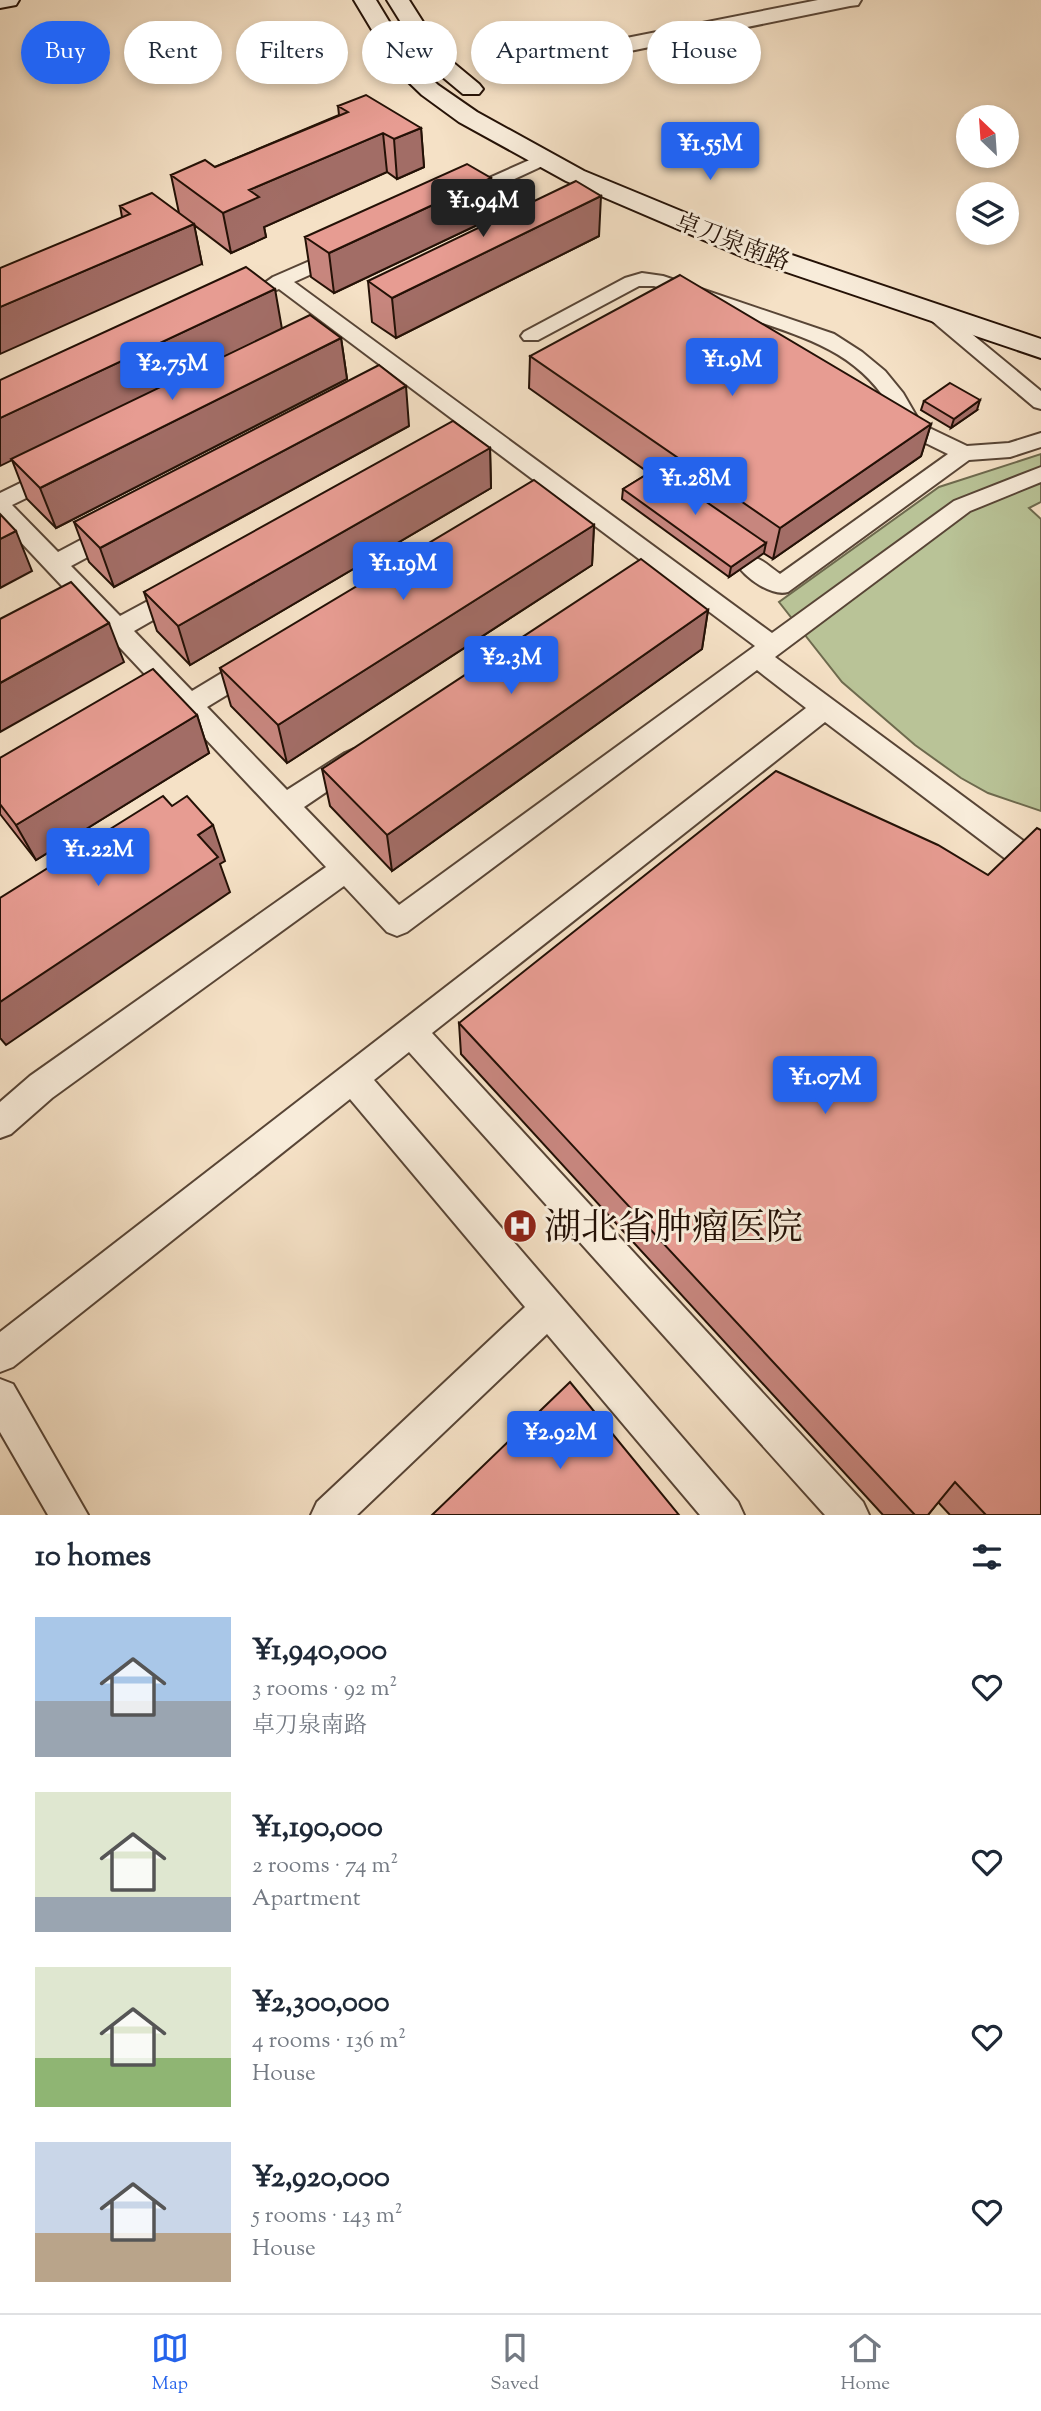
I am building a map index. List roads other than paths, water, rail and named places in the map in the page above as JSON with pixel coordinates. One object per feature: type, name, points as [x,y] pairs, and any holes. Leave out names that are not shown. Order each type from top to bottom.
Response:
[{"type":"street","points":[[0,2],[8,0]]},
{"type":"street","name":"卓刀泉南路","points":[[365,0],[404,65],[430,90],[468,117],[575,176],[758,253],[930,292]]},
{"type":"street","name":"卓刀泉南路","points":[[398,0],[435,59],[459,81],[495,106],[547,135],[600,162],[777,235],[930,292],[1041,349]]},
{"type":"street","points":[[633,44],[850,0]]},
{"type":"lane","points":[[445,205],[543,159]]},
{"type":"lane","points":[[256,293],[356,246]]},
{"type":"lane","points":[[531,336],[642,279],[656,280],[827,338],[858,356],[886,382],[912,427]]},
{"type":"lane","points":[[280,281],[765,652],[825,707],[1041,870]]},
{"type":"lane","points":[[930,292],[1041,402]]},
{"type":"lane","points":[[713,299],[749,335]]},
{"type":"lane","points":[[874,409],[964,453],[1010,450],[1041,440]]},
{"type":"lane","points":[[748,563],[780,586],[964,453]]},
{"type":"lane","points":[[75,465],[0,504],[397,923],[962,506],[1041,474]]},
{"type":"lane","points":[[55,564],[128,525]]},
{"type":"lane","points":[[117,629],[201,582]]},
{"type":"lane","points":[[60,606],[83,593]]},
{"type":"lane","points":[[189,705],[272,655]]},
{"type":"lane","points":[[0,1354],[825,707]]},
{"type":"lane","points":[[285,805],[378,744]]},
{"type":"lane","points":[[0,1123],[41,1087],[346,869]]},
{"type":"lane","points":[[411,1032],[850,1515]]},
{"type":"lane","points":[[352,1078],[725,1515]]},
{"type":"lane","points":[[330,1515],[549,1308]]},
{"type":"lane","points":[[0,1397],[69,1515]]},
{"type":"place","name":"湖北省肿瘤医院","points":[[520,1226]]}]
